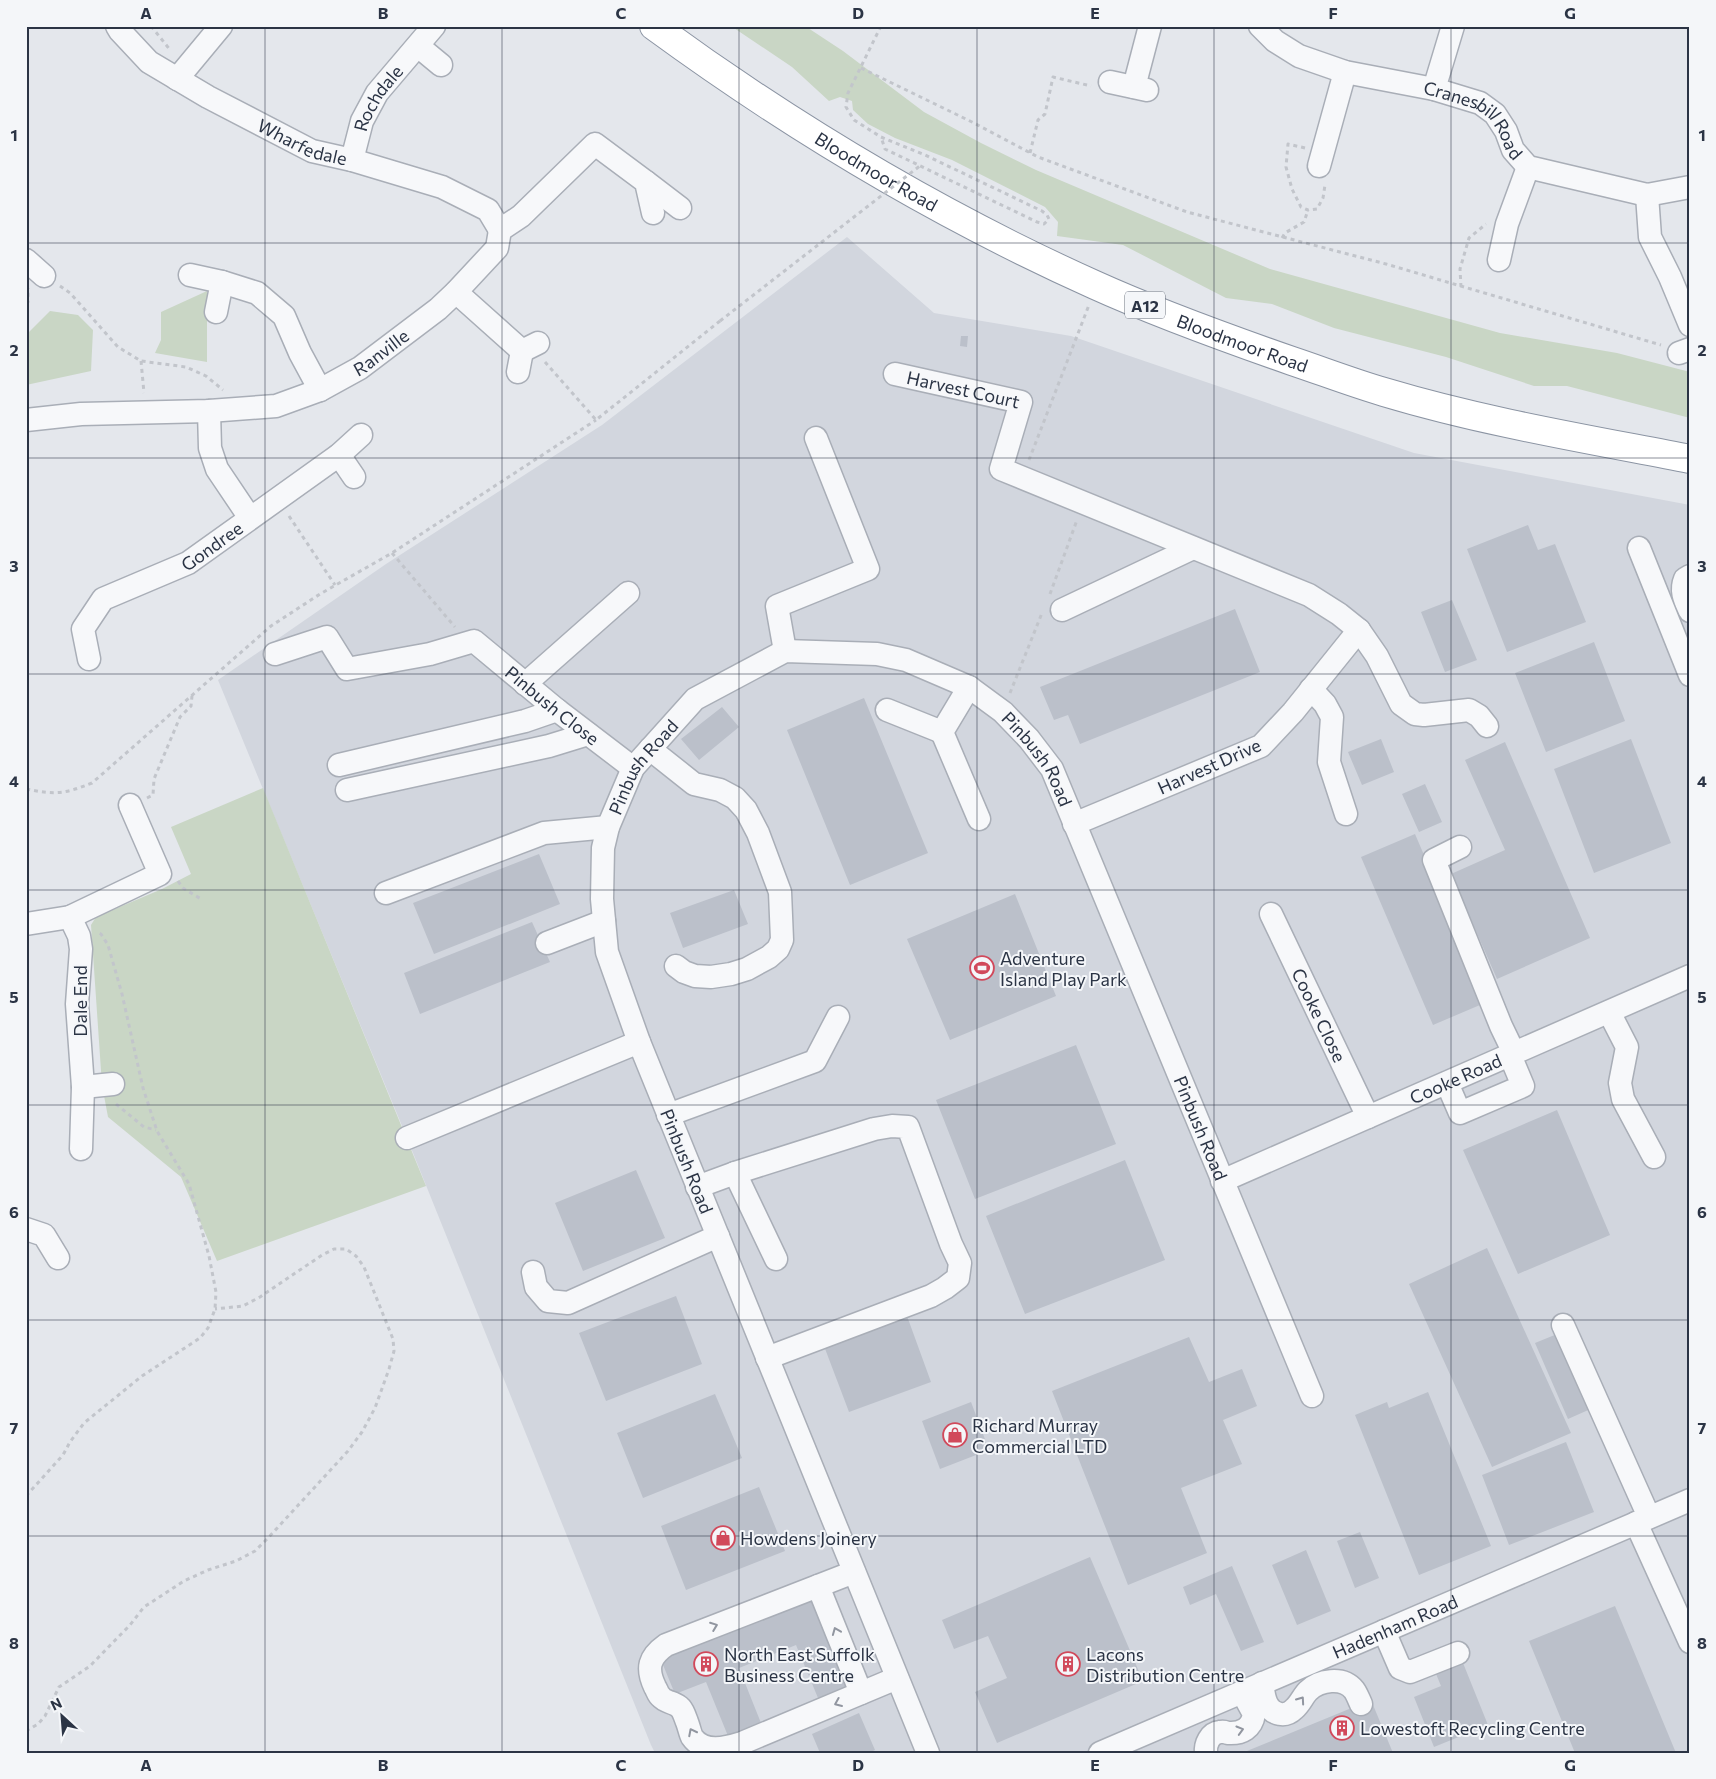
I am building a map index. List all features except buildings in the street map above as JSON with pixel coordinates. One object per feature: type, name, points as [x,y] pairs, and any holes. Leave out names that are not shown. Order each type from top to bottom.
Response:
[{"type":"highway","name":"Bloodmoor Road","points":[[654,26],[768,106],[816,137],[938,207],[1007,243],[1096,285],[1217,334],[1383,392],[1519,426],[1690,459]]},
{"type":"street","name":"Wharfedale","points":[[117,26],[149,62],[177,80],[312,151],[352,160],[442,187],[488,210],[500,230]]},
{"type":"street","points":[[177,80],[221,26]]},
{"type":"street","name":"Rochdale","points":[[352,160],[362,121],[377,93],[434,26]]},
{"type":"street","points":[[1110,82],[1141,89],[1150,26]]},
{"type":"street","name":"Cranesbill Road","points":[[1260,26],[1275,41],[1299,56],[1345,72],[1434,88],[1480,103],[1495,114],[1506,131],[1513,150],[1528,168],[1648,195],[1690,187]]},
{"type":"street","points":[[1434,88],[1453,26]]},
{"type":"street","points":[[418,46],[441,65]]},
{"type":"street","points":[[1319,166],[1345,72]]},
{"type":"street","points":[[500,230],[520,216],[595,144],[680,208]]},
{"type":"street","points":[[1499,260],[1507,224],[1528,168]]},
{"type":"street","points":[[646,182],[653,213]]},
{"type":"street","points":[[1648,195],[1650,237],[1670,277],[1690,325]]},
{"type":"street","name":"Ranville","points":[[26,420],[81,414],[209,411],[276,406],[320,390],[360,368],[438,309],[497,248],[500,230]]},
{"type":"street","points":[[26,260],[35,280]]},
{"type":"street","points":[[190,275],[222,282],[257,293],[284,316],[300,353],[320,390]]},
{"type":"street","points":[[216,312],[222,282]]},
{"type":"street","points":[[456,292],[527,353]]},
{"type":"street","name":"Harvest Court","points":[[895,374],[1021,402],[1001,469],[1022,478]]},
{"type":"street","points":[[209,411],[210,448],[217,469],[250,518]]},
{"type":"street","name":"Gondree","points":[[89,659],[77,628],[103,599],[188,563],[339,456],[361,435]]},
{"type":"street","points":[[785,651],[777,606],[868,569],[816,438]]},
{"type":"street","points":[[339,456],[354,477]]},
{"type":"street","points":[[1022,478],[1309,595],[1339,614],[1359,630],[1377,656],[1401,704],[1415,714],[1424,715],[1469,710],[1479,716],[1487,726]]},
{"type":"street","points":[[1055,604],[1193,548]]},
{"type":"street","points":[[1639,548],[1690,675]]},
{"type":"street","points":[[1690,576],[1685,579],[1682,586],[1684,598],[1690,612]]},
{"type":"street","points":[[525,684],[628,593]]},
{"type":"street","name":"Harvest Drive","points":[[1074,824],[1261,746],[1293,712],[1359,630]]},
{"type":"street","points":[[276,654],[327,636],[346,669],[430,654],[474,641]]},
{"type":"street","name":"Pinbush Close","points":[[474,641],[557,710],[632,768]]},
{"type":"street","name":"Pinbush Road","points":[[928,1753],[668,1115],[639,1042],[607,952],[602,899],[603,848],[608,827],[632,768],[696,700],[785,651],[877,654],[906,660],[970,688],[1002,712],[1029,739],[1052,769],[1312,1396]]},
{"type":"street","points":[[942,732],[970,688]]},
{"type":"street","points":[[1311,689],[1325,704],[1332,717],[1329,762],[1346,814]]},
{"type":"street","points":[[339,765],[525,720],[557,710]]},
{"type":"street","points":[[887,710],[942,732],[979,819]]},
{"type":"street","points":[[347,790],[549,746],[588,734]]},
{"type":"street","points":[[650,748],[694,784],[720,790],[735,798],[746,810],[758,833],[780,892],[782,940],[778,949],[769,957],[731,974],[711,977],[695,976],[684,972],[676,966]]},
{"type":"street","points":[[26,924],[75,926],[122,892],[160,874],[130,805]]},
{"type":"street","points":[[386,893],[544,833],[608,827]]},
{"type":"street","points":[[1447,1083],[1460,1113],[1523,1086],[1501,1026],[1434,860],[1460,848]]},
{"type":"street","name":"Cooke Close","points":[[1271,914],[1368,1118]]},
{"type":"street","points":[[547,942],[604,921]]},
{"type":"street","name":"Dale End","points":[[75,926],[81,948],[77,1004],[99,1086],[81,1149]]},
{"type":"street","name":"Cooke Road","points":[[1222,1181],[1690,976]]},
{"type":"street","points":[[1609,1012],[1627,1047],[1620,1083],[1623,1098],[1654,1157]]},
{"type":"street","points":[[668,1115],[815,1062],[838,1017]]},
{"type":"street","points":[[407,1138],[639,1042]]},
{"type":"street","points":[[697,1187],[735,1172],[874,1129],[892,1126],[908,1127],[951,1244],[960,1263],[958,1278],[931,1296],[767,1358]]},
{"type":"street","points":[[735,1172],[776,1259]]},
{"type":"street","points":[[26,1229],[44,1235],[58,1258]]},
{"type":"street","points":[[533,1272],[536,1287],[548,1301],[568,1303],[718,1236]]},
{"type":"street","points":[[1564,1325],[1690,1642]]},
{"type":"street","name":"Hadenham Road","points":[[1109,1751],[1384,1630],[1690,1500]]},
{"type":"street","points":[[854,1572],[666,1645],[654,1653],[649,1671],[653,1683],[660,1697],[678,1705],[684,1713],[692,1737],[700,1744],[713,1749],[742,1743],[897,1678]]},
{"type":"street","points":[[818,1586],[861,1693]]},
{"type":"street","points":[[1384,1630],[1400,1668],[1410,1672],[1458,1653]]},
{"type":"street","points":[[1262,1683],[1268,1707],[1276,1713],[1284,1715],[1292,1711],[1300,1703],[1307,1691],[1317,1684],[1329,1681],[1348,1685],[1354,1690],[1361,1704]]},
{"type":"street","points":[[1206,1753],[1205,1746],[1216,1733],[1222,1731],[1229,1733],[1243,1732],[1253,1720],[1254,1714],[1242,1692]]},
{"type":"path","points":[[881,26],[848,93],[846,107],[854,120],[881,137],[925,155],[1042,211],[1047,214],[1049,219],[1044,224],[1037,222],[885,149],[881,137]]},
{"type":"path","points":[[861,68],[1030,152],[1187,212],[1386,264],[1684,351]]},
{"type":"path","points":[[1030,152],[1038,120],[1045,114],[1053,77],[1098,88],[1110,82]]},
{"type":"path","points":[[26,788],[44,793],[68,793],[92,783],[271,626],[392,553],[596,420],[921,165]]},
{"type":"path","points":[[1282,238],[1284,233],[1304,222],[1308,210]]},
{"type":"path","points":[[1461,287],[1460,269],[1469,238],[1488,223],[1507,224]]},
{"type":"path","points":[[26,304],[28,302],[28,287],[35,280],[70,293],[118,347],[141,361],[186,367],[206,376],[229,394],[241,409]]},
{"type":"path","points":[[1022,478],[1096,285]]},
{"type":"path","points":[[527,353],[596,420]]},
{"type":"path","points":[[141,361],[145,413]]},
{"type":"path","points":[[277,499],[335,586]]},
{"type":"path","points":[[1002,712],[1055,604],[1083,503]]},
{"type":"path","points":[[392,553],[465,640],[474,641]]},
{"type":"path","points":[[130,805],[154,795],[154,779],[180,717],[191,706],[192,696]]},
{"type":"path","points":[[160,874],[176,878],[183,888],[201,898]]},
{"type":"path","points":[[26,1496],[63,1455],[84,1423],[142,1376],[200,1338],[208,1328],[215,1309],[216,1292],[209,1256],[189,1184],[157,1131],[143,1088],[122,994],[108,945],[101,934],[75,926]]},
{"type":"path","points":[[99,1086],[112,1101],[144,1127],[157,1131]]},
{"type":"path","points":[[26,1731],[38,1724],[45,1716],[59,1687],[90,1666],[130,1625],[144,1607],[184,1581],[208,1570],[236,1561],[255,1551],[348,1451],[362,1432],[375,1408],[394,1351],[393,1339],[364,1267],[356,1256],[346,1249],[334,1249],[322,1255],[260,1297],[243,1306],[215,1309]]},
{"type":"shaded area","points":[[847,237],[934,313],[1071,336],[1414,453],[1690,505],[1690,1753],[655,1753],[407,1138],[218,680],[386,564],[602,425]]},
{"type":"green space","points":[[731,26],[805,26],[843,51],[924,112],[981,143],[1036,170],[1270,269],[1500,333],[1617,353],[1690,372],[1690,418],[1567,386],[1534,386],[1446,357],[1334,328],[1272,304],[1226,298],[1123,245],[1057,236],[1058,222],[1045,207],[952,160],[895,138],[868,124],[853,110],[852,101],[840,97],[829,101],[792,67]]},
{"type":"green space","points":[[207,291],[207,362],[155,353],[161,340],[161,312]]},
{"type":"green space","points":[[50,311],[78,315],[93,330],[91,371],[26,385],[26,335]]},
{"type":"green space","points":[[263,788],[426,1186],[217,1261],[181,1177],[108,1117],[102,1085],[91,925],[96,917],[162,889],[191,874],[171,827]]},
{"type":"place","name":"Adventure Island Play Park","points":[[982,968]]},
{"type":"place","name":"Richard Murray Commercial LTD","points":[[955,1435]]},
{"type":"place","name":"Howdens Joinery","points":[[723,1538]]},
{"type":"place","name":"North East Suffolk Business Centre","points":[[706,1664]]},
{"type":"place","name":"Lacons Distribution Centre","points":[[1068,1664]]},
{"type":"place","name":"Lowestoft Recycling Centre","points":[[1342,1728]]}]
